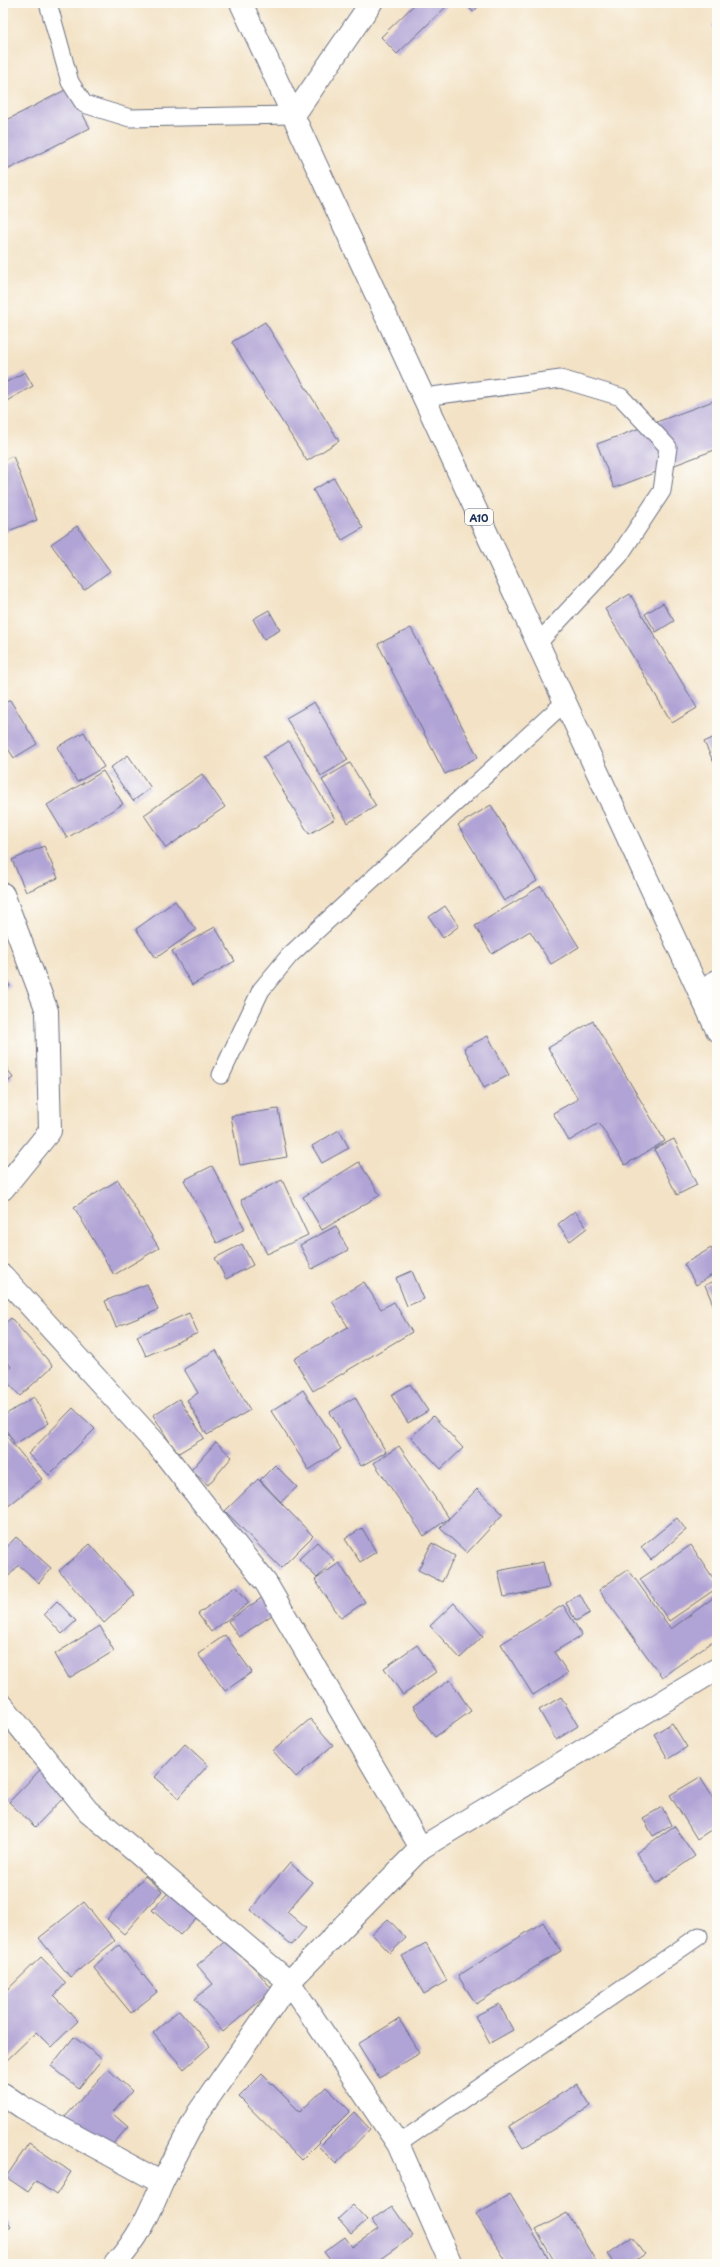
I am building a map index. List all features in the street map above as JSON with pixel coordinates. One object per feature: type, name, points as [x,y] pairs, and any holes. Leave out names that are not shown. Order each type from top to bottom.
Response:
[{"type":"main road","name":"A10","points":[[241,3],[565,702],[708,986],[717,1030]]},
{"type":"main road","points":[[294,115],[371,3]]},
{"type":"main road","points":[[3,894],[47,1011],[50,1130],[3,1189]]},
{"type":"main road","points":[[3,1276],[159,1446],[266,1583],[422,1848]]},
{"type":"main road","points":[[114,2264],[133,2244],[198,2113],[289,1982],[422,1848],[717,1669]]},
{"type":"main road","points":[[3,1706],[88,1811],[289,1982],[398,2144],[451,2264]]},
{"type":"main road","points":[[3,2094],[22,2107],[162,2183]]},
{"type":"lane","points":[[48,3],[70,82],[84,104],[130,118],[294,115]]},
{"type":"lane","points":[[424,397],[561,379],[621,397],[668,447],[662,491],[619,556],[538,643]]},
{"type":"lane","points":[[221,1074],[261,990],[290,955],[565,702]]},
{"type":"lane","points":[[398,2144],[699,1936]]},
{"type":"building","points":[[416,3],[450,3],[397,54],[381,37]]},
{"type":"building","points":[[465,3],[482,3],[473,12]]},
{"type":"building","points":[[717,23],[717,34],[712,25]]},
{"type":"building","points":[[69,88],[90,128],[3,172],[3,122]]},
{"type":"building","points":[[265,322],[339,441],[307,461],[232,342]]},
{"type":"building","points":[[25,372],[33,386],[3,403],[3,384]]},
{"type":"building","points":[[716,400],[717,449],[614,488],[597,444]]},
{"type":"building","points":[[13,456],[37,520],[3,533],[3,460]]},
{"type":"building","points":[[334,478],[363,528],[342,540],[313,490]]},
{"type":"building","points":[[77,526],[110,571],[84,590],[51,544]]},
{"type":"building","points":[[630,594],[697,708],[672,723],[605,609]]},
{"type":"building","points":[[663,603],[674,621],[656,632],[645,614]]},
{"type":"building","points":[[269,610],[280,630],[264,639],[253,619]]},
{"type":"building","points":[[411,628],[478,757],[445,774],[378,644]]},
{"type":"building","points":[[10,700],[37,744],[14,758],[3,741],[3,704]]},
{"type":"building","points":[[314,702],[348,760],[321,776],[286,718]]},
{"type":"building","points":[[84,732],[104,767],[77,782],[57,747]]},
{"type":"building","points":[[717,736],[717,769],[704,742]]},
{"type":"building","points":[[289,741],[335,819],[309,834],[263,757]]},
{"type":"building","points":[[128,755],[151,788],[133,801],[110,768]]},
{"type":"building","points":[[350,763],[376,806],[348,823],[322,780]]},
{"type":"building","points":[[103,771],[123,804],[67,838],[47,805]]},
{"type":"building","points":[[202,774],[225,807],[166,848],[144,815]]},
{"type":"building","points":[[491,805],[537,881],[504,901],[458,825]]},
{"type":"building","points":[[44,846],[58,878],[26,892],[12,860]]},
{"type":"building","points":[[541,886],[579,947],[551,964],[530,931],[492,954],[475,926]]},
{"type":"building","points":[[175,901],[196,930],[156,958],[136,929]]},
{"type":"building","points":[[445,906],[459,926],[443,938],[429,917]]},
{"type":"building","points":[[215,927],[235,961],[192,985],[172,951]]},
{"type":"building","points":[[3,974],[10,986],[3,990]]},
{"type":"building","points":[[593,1021],[665,1141],[625,1165],[599,1123],[569,1141],[553,1113],[578,1099],[548,1048]]},
{"type":"building","points":[[488,1036],[509,1075],[484,1088],[464,1048]]},
{"type":"building","points":[[3,1061],[13,1078],[3,1085]]},
{"type":"building","points":[[278,1109],[287,1157],[240,1165],[231,1116]]},
{"type":"building","points":[[339,1130],[349,1148],[322,1163],[312,1146]]},
{"type":"building","points":[[674,1139],[697,1185],[677,1195],[654,1149]]},
{"type":"building","points":[[359,1162],[380,1195],[322,1230],[303,1197]]},
{"type":"building","points":[[212,1166],[245,1229],[217,1243],[184,1180]]},
{"type":"building","points":[[118,1180],[159,1248],[114,1275],[74,1207]]},
{"type":"building","points":[[282,1180],[308,1235],[267,1254],[241,1200]]},
{"type":"building","points":[[575,1211],[587,1228],[570,1241],[558,1224]]},
{"type":"building","points":[[336,1226],[348,1250],[312,1269],[300,1245]]},
{"type":"building","points":[[242,1244],[253,1265],[226,1279],[215,1258]]},
{"type":"building","points":[[711,1248],[717,1258],[717,1272],[696,1285],[684,1264]]},
{"type":"building","points":[[412,1271],[424,1299],[407,1306],[396,1278]]},
{"type":"building","points":[[717,1280],[717,1314],[705,1285]]},
{"type":"building","points":[[364,1282],[381,1309],[394,1302],[412,1332],[313,1391],[294,1359],[348,1327],[332,1301]]},
{"type":"building","points":[[147,1284],[158,1310],[116,1327],[105,1301]]},
{"type":"building","points":[[189,1313],[198,1333],[146,1356],[137,1336]]},
{"type":"building","points":[[11,1318],[53,1366],[20,1396],[3,1377],[3,1374],[11,1367],[3,1357],[3,1325]]},
{"type":"building","points":[[216,1350],[250,1410],[207,1435],[187,1400],[198,1393],[184,1369]]},
{"type":"building","points":[[410,1384],[428,1411],[408,1423],[391,1395]]},
{"type":"building","points":[[303,1390],[341,1449],[309,1470],[271,1411]]},
{"type":"building","points":[[34,1397],[49,1423],[15,1444],[3,1425],[3,1416]]},
{"type":"building","points":[[355,1397],[386,1452],[361,1466],[330,1412]]},
{"type":"building","points":[[179,1399],[204,1438],[177,1454],[153,1415]]},
{"type":"building","points":[[73,1408],[95,1429],[49,1475],[28,1454]]},
{"type":"building","points":[[433,1416],[463,1448],[441,1469],[411,1437]]},
{"type":"building","points":[[3,1432],[42,1479],[7,1507],[3,1502]]},
{"type":"building","points":[[216,1442],[232,1457],[208,1485],[191,1470]]},
{"type":"building","points":[[399,1446],[449,1518],[424,1536],[374,1463]]},
{"type":"building","points":[[275,1465],[297,1487],[281,1502],[260,1480]]},
{"type":"building","points":[[258,1479],[313,1536],[281,1568],[225,1511]]},
{"type":"building","points":[[477,1489],[503,1514],[467,1553],[440,1528]]},
{"type":"building","points":[[677,1518],[686,1530],[651,1560],[641,1547]]},
{"type":"building","points":[[362,1528],[376,1552],[360,1562],[345,1539]]},
{"type":"building","points":[[16,1537],[51,1568],[39,1583],[19,1565],[3,1582],[3,1551]]},
{"type":"building","points":[[317,1542],[334,1560],[317,1578],[299,1559]]},
{"type":"building","points":[[432,1543],[455,1556],[442,1582],[418,1570]]},
{"type":"building","points":[[90,1544],[135,1595],[104,1623],[59,1571]]},
{"type":"building","points":[[691,1545],[717,1584],[717,1588],[669,1621],[640,1579]]},
{"type":"building","points":[[543,1562],[549,1588],[504,1597],[498,1571]]},
{"type":"building","points":[[339,1563],[365,1602],[341,1618],[315,1580]]},
{"type":"building","points":[[628,1569],[671,1629],[717,1595],[717,1638],[662,1677],[599,1590]]},
{"type":"building","points":[[236,1586],[249,1603],[211,1632],[198,1614]]},
{"type":"building","points":[[580,1594],[590,1613],[576,1621],[566,1603]]},
{"type":"building","points":[[263,1597],[275,1613],[239,1637],[228,1621]]},
{"type":"building","points":[[57,1601],[76,1621],[62,1634],[44,1614]]},
{"type":"building","points":[[454,1603],[483,1636],[460,1658],[430,1626]]},
{"type":"building","points":[[563,1605],[582,1635],[554,1652],[568,1673],[533,1695],[501,1644]]},
{"type":"building","points":[[100,1626],[114,1651],[69,1678],[55,1654]]},
{"type":"building","points":[[225,1635],[252,1672],[225,1691],[198,1654]]},
{"type":"building","points":[[417,1645],[436,1672],[403,1695],[384,1668]]},
{"type":"building","points":[[450,1680],[471,1711],[435,1737],[413,1706]]},
{"type":"building","points":[[561,1697],[578,1726],[556,1740],[539,1710]]},
{"type":"building","points":[[310,1719],[333,1745],[296,1777],[273,1751]]},
{"type":"building","points":[[672,1723],[687,1747],[668,1759],[654,1734]]},
{"type":"building","points":[[185,1744],[208,1765],[179,1798],[155,1777]]},
{"type":"building","points":[[41,1769],[67,1794],[35,1827],[9,1802]]},
{"type":"building","points":[[700,1777],[717,1804],[717,1826],[697,1839],[670,1795]]},
{"type":"building","points":[[662,1807],[671,1825],[653,1836],[643,1818]]},
{"type":"building","points":[[674,1826],[695,1856],[657,1883],[636,1853]]},
{"type":"building","points":[[290,1863],[312,1882],[287,1912],[306,1928],[292,1945],[250,1910]]},
{"type":"building","points":[[145,1876],[162,1891],[124,1934],[107,1919]]},
{"type":"building","points":[[169,1892],[197,1917],[180,1935],[152,1910]]},
{"type":"building","points":[[84,1902],[115,1941],[70,1977],[39,1938]]},
{"type":"building","points":[[388,1919],[406,1938],[390,1953],[372,1934]]},
{"type":"building","points":[[543,1922],[561,1951],[476,2004],[458,1976]]},
{"type":"building","points":[[229,1938],[273,1990],[223,2032],[195,1999],[213,1984],[197,1965]]},
{"type":"building","points":[[426,1943],[447,1981],[424,1994],[402,1956]]},
{"type":"building","points":[[119,1945],[157,1992],[131,2013],[93,1967]]},
{"type":"building","points":[[41,1957],[66,1983],[54,1996],[78,2021],[51,2047],[36,2032],[6,2061],[3,2058],[3,1994]]},
{"type":"building","points":[[499,2004],[513,2030],[490,2043],[475,2016]]},
{"type":"building","points":[[179,2010],[210,2046],[184,2069],[153,2033]]},
{"type":"building","points":[[399,2019],[420,2053],[379,2078],[358,2044]]},
{"type":"building","points":[[74,2037],[102,2059],[79,2088],[51,2066]]},
{"type":"building","points":[[108,2069],[132,2091],[112,2113],[128,2127],[105,2153],[65,2117]]},
{"type":"building","points":[[262,2074],[300,2112],[326,2087],[350,2111],[301,2160],[239,2097]]},
{"type":"building","points":[[577,2084],[591,2106],[523,2148],[509,2126]]},
{"type":"building","points":[[354,2112],[370,2129],[336,2164],[319,2147]]},
{"type":"building","points":[[29,2143],[71,2172],[56,2195],[36,2181],[28,2192],[6,2177]]},
{"type":"building","points":[[510,2194],[548,2258],[538,2264],[507,2264],[476,2214]]},
{"type":"building","points":[[353,2205],[367,2220],[351,2234],[338,2219]]},
{"type":"building","points":[[392,2206],[413,2236],[373,2264],[333,2264],[324,2252],[345,2237],[352,2247],[378,2229],[371,2220]]},
{"type":"building","points":[[567,2213],[597,2263],[556,2264],[536,2230]]},
{"type":"building","points":[[3,2214],[11,2226],[3,2231]]},
{"type":"building","points":[[632,2237],[645,2254],[630,2264],[615,2264],[608,2254]]}]
